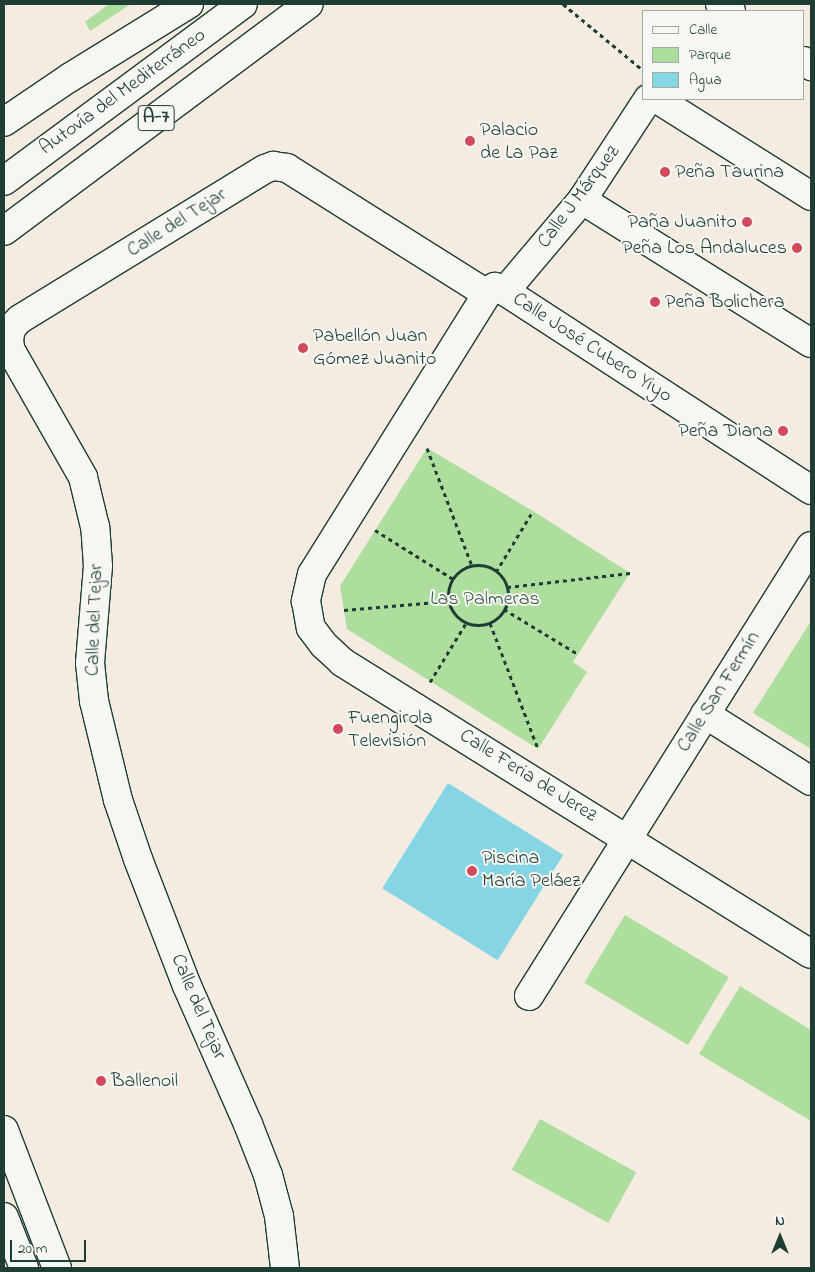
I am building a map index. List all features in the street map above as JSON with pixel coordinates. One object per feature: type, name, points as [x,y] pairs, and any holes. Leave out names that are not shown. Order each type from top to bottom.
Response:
[{"type":"main road","points":[[4,122],[189,4]]},
{"type":"main road","name":"Autovía del Mediterráneo","points":[[4,181],[243,4]]},
{"type":"main road","name":"Autovía del Mediterráneo","points":[[4,231],[309,4]]},
{"type":"main road","name":"Calle J Márquez","points":[[497,291],[582,200],[647,100]]},
{"type":"main road","points":[[658,100],[811,196]]},
{"type":"main road","name":"Calle José Cubero Yiyo","points":[[273,166],[288,168],[497,291],[811,490]]},
{"type":"main road","name":"Calle del Tejar","points":[[273,166],[265,169],[20,319],[12,327],[9,338],[10,348],[83,477],[95,527],[98,566],[92,626],[91,673],[94,701],[118,800],[138,860],[188,986],[268,1174],[279,1216],[285,1268]]},
{"type":"main road","points":[[582,200],[811,343]]},
{"type":"main road","name":"Calle Feria de Jerez","points":[[497,291],[312,574],[306,601],[311,628],[324,645],[342,662],[811,954]]},
{"type":"main road","name":"Calle San Fermín","points":[[529,996],[811,546]]},
{"type":"main road","points":[[705,714],[811,781]]},
{"type":"main road","points":[[4,1130],[57,1268]]},
{"type":"main road","points":[[4,1217],[24,1268]]},
{"type":"path","points":[[563,4],[642,69]]},
{"type":"path","points":[[427,448],[472,566]]},
{"type":"path","points":[[496,572],[533,511]]},
{"type":"path","points":[[375,530],[453,579]]},
{"type":"path","points":[[472,566],[482,566],[496,572],[507,588],[507,604],[504,610],[490,623],[475,625],[466,623],[458,618],[448,602],[448,592],[453,579],[463,569],[472,566]]},
{"type":"path","points":[[507,588],[630,573]]},
{"type":"path","points":[[344,610],[448,602]]},
{"type":"path","points":[[504,610],[578,654]]},
{"type":"path","points":[[430,682],[466,623]]},
{"type":"path","points":[[490,623],[538,750]]},
{"type":"green space","points":[[109,4],[131,4],[90,31],[85,22]]},
{"type":"green space","name":"Las Palmeras","points":[[427,448],[533,511],[630,573],[573,662],[587,672],[538,749],[347,629],[340,586]]},
{"type":"green space","points":[[811,621],[811,749],[753,713]]},
{"type":"green space","points":[[625,915],[729,977],[688,1045],[584,983]]},
{"type":"green space","points":[[740,986],[811,1030],[811,1121],[699,1054]]},
{"type":"green space","points":[[540,1119],[636,1172],[608,1223],[512,1170]]},
{"type":"water","name":"Piscina María Peláez","points":[[448,783],[563,855],[498,960],[382,888]]},
{"type":"place","name":"Palacio de La Paz","points":[[470,141]]},
{"type":"place","name":"Peña Taurina","points":[[665,172]]},
{"type":"place","name":"Paña Juanito","points":[[747,222]]},
{"type":"place","name":"Peña Los Andaluces","points":[[797,248]]},
{"type":"place","name":"Peña Bolichera","points":[[655,302]]},
{"type":"place","name":"Pabellón Juan Gómez Juanito","points":[[303,348]]},
{"type":"place","name":"Peña Diana","points":[[783,431]]},
{"type":"place","name":"Fuengirola Televisión","points":[[338,729]]},
{"type":"place","name":"Piscina María Peláez","points":[[472,871]]},
{"type":"place","name":"Ballenoil","points":[[101,1081]]}]
